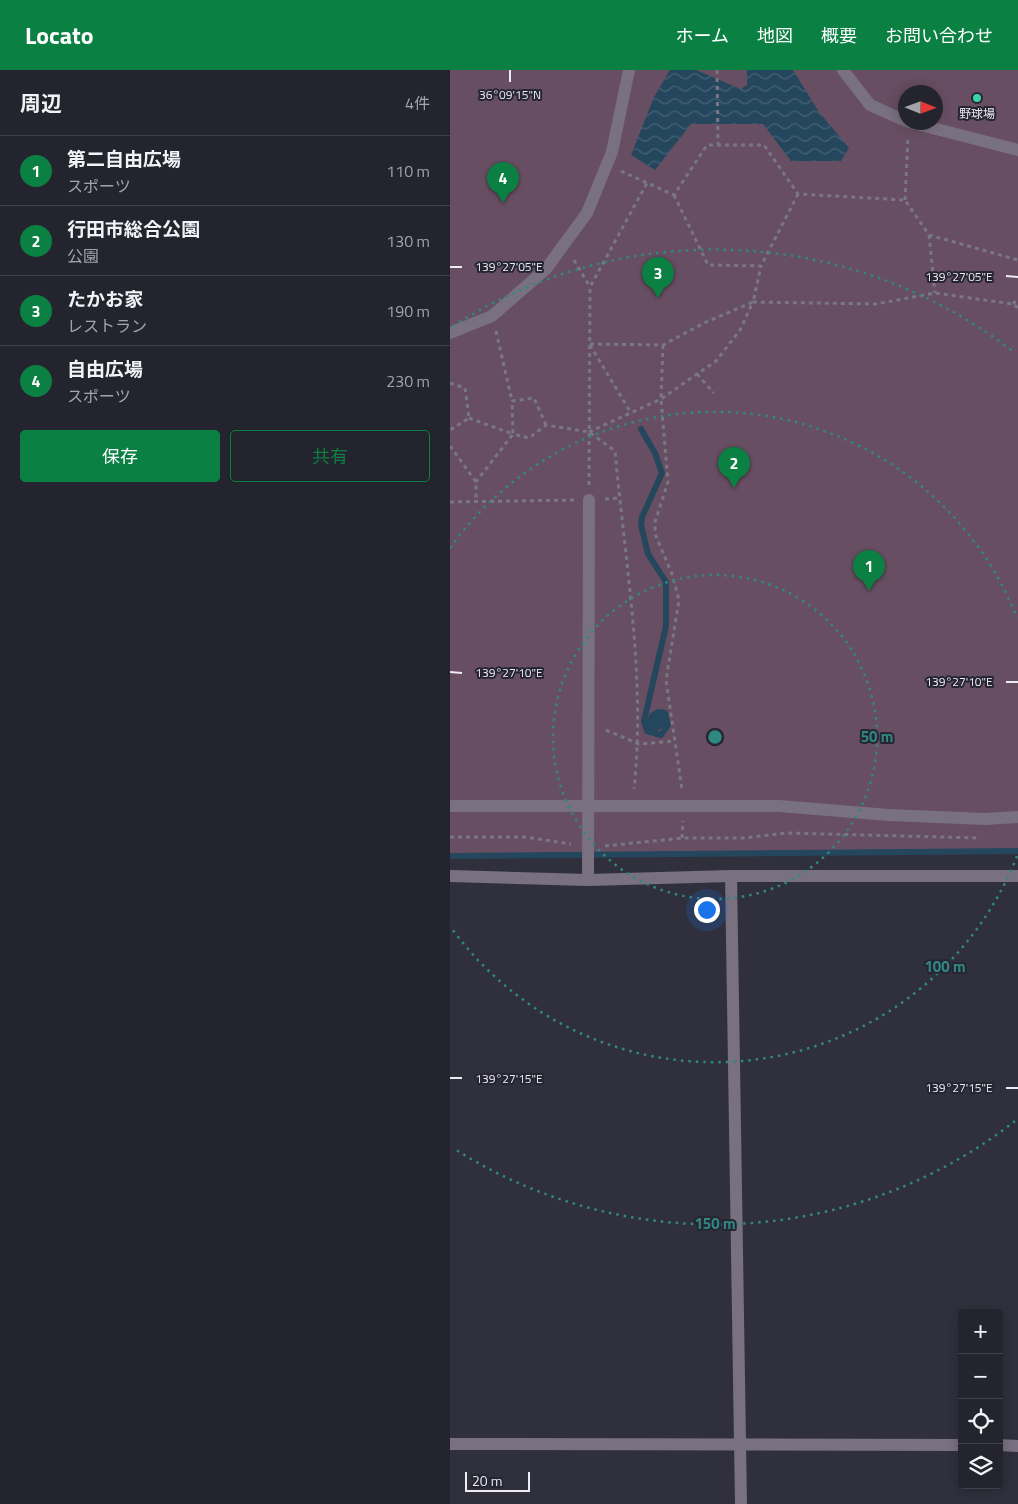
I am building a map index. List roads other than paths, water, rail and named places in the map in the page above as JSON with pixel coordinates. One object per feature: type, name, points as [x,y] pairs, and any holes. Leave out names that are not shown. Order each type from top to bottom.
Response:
[{"type":"street","points":[[450,333],[492,316],[546,269],[587,212],[612,152],[629,70]]},
{"type":"street","points":[[844,70],[870,105],[898,120]]},
{"type":"street","points":[[930,130],[1018,150]]},
{"type":"street","points":[[588,880],[589,500]]},
{"type":"street","points":[[450,806],[779,806],[889,815],[984,819],[1018,817]]},
{"type":"street","points":[[450,876],[588,880],[731,876],[1018,876]]},
{"type":"street","points":[[731,876],[741,1504]]},
{"type":"street","points":[[450,1444],[958,1445]]},
{"type":"street","points":[[1003,1445],[1018,1446]]},
{"type":"water","points":[[670,70],[696,70],[741,89],[747,85],[747,70],[793,70],[819,112],[849,148],[841,161],[791,161],[763,124],[691,124],[655,170],[631,155],[654,97]]},
{"type":"waterway","points":[[641,429],[655,453],[662,473],[642,517],[641,525],[648,554],[666,582],[666,626],[644,721],[647,731],[661,735],[668,725],[665,713],[658,712],[652,716],[649,724],[655,729],[663,723],[663,718],[659,717],[654,722],[657,722]]},
{"type":"waterway","points":[[450,856],[1018,851]]},
{"type":"place","name":"野球場","points":[[977,98]]},
{"type":"place","name":"自由広場","points":[[503,203]]},
{"type":"place","name":"たかお家","points":[[658,298]]},
{"type":"place","name":"行田市総合公園","points":[[734,488]]},
{"type":"place","name":"第二自由広場","points":[[869,591]]}]
